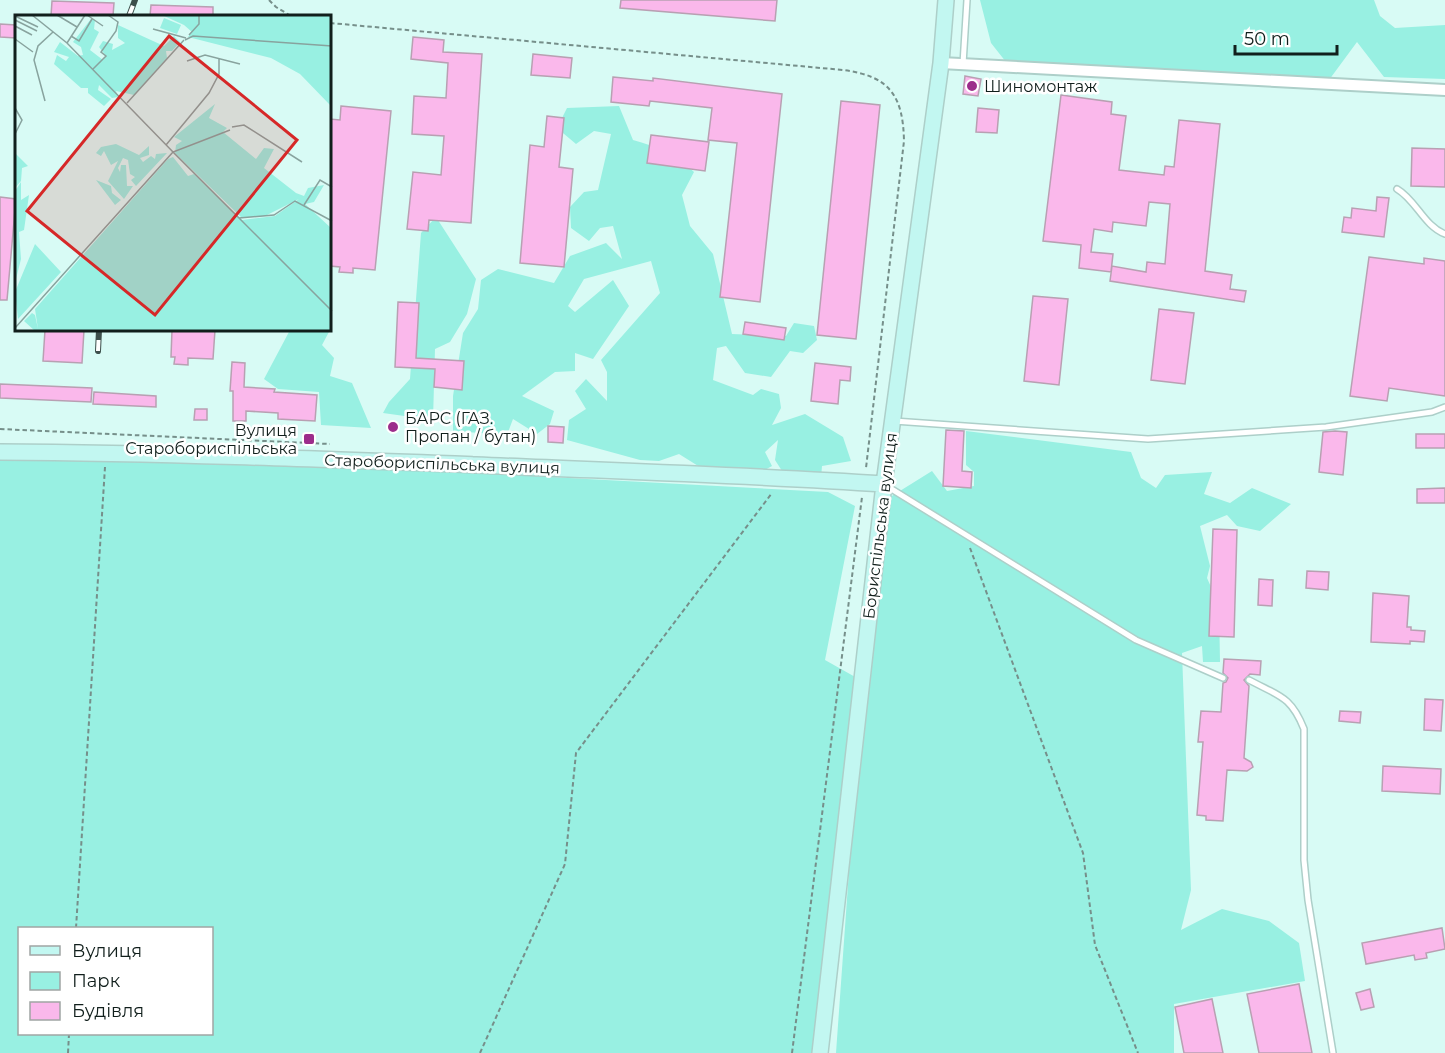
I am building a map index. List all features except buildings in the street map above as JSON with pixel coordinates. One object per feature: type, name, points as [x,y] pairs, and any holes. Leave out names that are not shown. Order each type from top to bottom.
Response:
[{"type":"main road","name":"Бориспільська вулиця","points":[[820,1053],[884,484],[941,63],[946,0]]},
{"type":"main road","name":"Старобориспільська вулиця","points":[[0,452],[106,453],[784,477],[884,484]]},
{"type":"street","points":[[941,63],[1445,90]]},
{"type":"lane","points":[[963,64],[967,0]]},
{"type":"lane","points":[[1397,189],[1410,199],[1438,231],[1445,234]]},
{"type":"lane","points":[[892,421],[1148,439],[1326,427],[1432,412],[1445,407]]},
{"type":"lane","points":[[884,484],[1136,640],[1223,678]]},
{"type":"lane","points":[[1250,680],[1288,700],[1299,716],[1304,729],[1304,860],[1308,900],[1333,1053]]},
{"type":"path","points":[[269,0],[289,15]]},
{"type":"path","points":[[332,23],[843,70],[865,73],[881,83],[897,98],[904,120],[904,141],[864,483],[792,1053]]},
{"type":"path","points":[[76,927],[106,453]]},
{"type":"path","points":[[480,1053],[565,864],[576,753],[784,477]]},
{"type":"path","points":[[964,534],[1083,853],[1095,945],[1138,1053]]},
{"type":"path","points":[[68,1053],[69,1035]]},
{"type":"green space","points":[[980,0],[1374,0],[1380,16],[1395,28],[1445,25],[1445,79],[1384,77],[1357,42],[1329,80],[1006,62],[991,43]]},
{"type":"green space","points":[[619,106],[633,140],[666,152],[694,172],[682,195],[690,226],[713,254],[732,334],[786,336],[794,323],[814,326],[817,340],[803,353],[790,351],[771,377],[745,373],[726,346],[717,348],[713,380],[753,395],[761,389],[779,394],[781,408],[772,425],[805,414],[843,437],[851,461],[822,466],[821,478],[784,474],[775,460],[778,440],[765,452],[772,466],[759,473],[703,469],[679,454],[659,461],[640,460],[567,440],[569,420],[586,409],[575,391],[586,379],[607,401],[607,372],[601,360],[660,293],[651,261],[584,279],[568,306],[575,312],[613,280],[629,306],[593,359],[575,353],[575,371],[555,372],[522,396],[554,411],[550,424],[537,434],[513,419],[507,435],[453,431],[453,396],[463,333],[478,309],[481,280],[498,269],[554,283],[570,256],[606,243],[622,259],[613,226],[600,228],[589,241],[571,228],[570,207],[584,192],[598,190],[611,134],[594,131],[576,144],[557,128],[567,108]]},
{"type":"green space","points":[[436,217],[476,279],[467,314],[450,342],[435,349],[433,420],[383,413],[389,402],[410,379],[421,233]]},
{"type":"green space","points":[[289,332],[329,332],[322,345],[334,358],[330,376],[352,383],[371,428],[321,425],[319,392],[278,389],[264,379]]},
{"type":"green space","points":[[966,431],[1131,452],[1141,478],[1156,488],[1165,475],[1212,472],[1204,494],[1230,503],[1252,488],[1291,504],[1260,531],[1237,526],[1227,515],[1200,526],[1210,566],[1207,578],[1219,605],[1220,662],[1203,662],[1202,646],[1182,653],[1191,890],[1181,930],[1222,909],[1269,921],[1299,943],[1305,981],[1174,1004],[1174,1053],[836,1053],[856,773],[887,499],[932,471],[947,491],[974,486],[974,472],[966,465]]},
{"type":"green space","points":[[0,452],[330,465],[828,492],[855,506],[825,660],[857,678],[828,1053],[0,1053]]},
{"type":"railway","points":[[129,15],[135,0]]},
{"type":"railway","points":[[98,351],[99,332]]},
{"type":"place","name":"Шиномонтаж","points":[[972,86]]},
{"type":"place","name":"БАРС (ГАЗ. Пропан / бутан)","points":[[393,427]]},
{"type":"place","name":"Вулиця Старобориспільська","points":[[309,439]]}]
